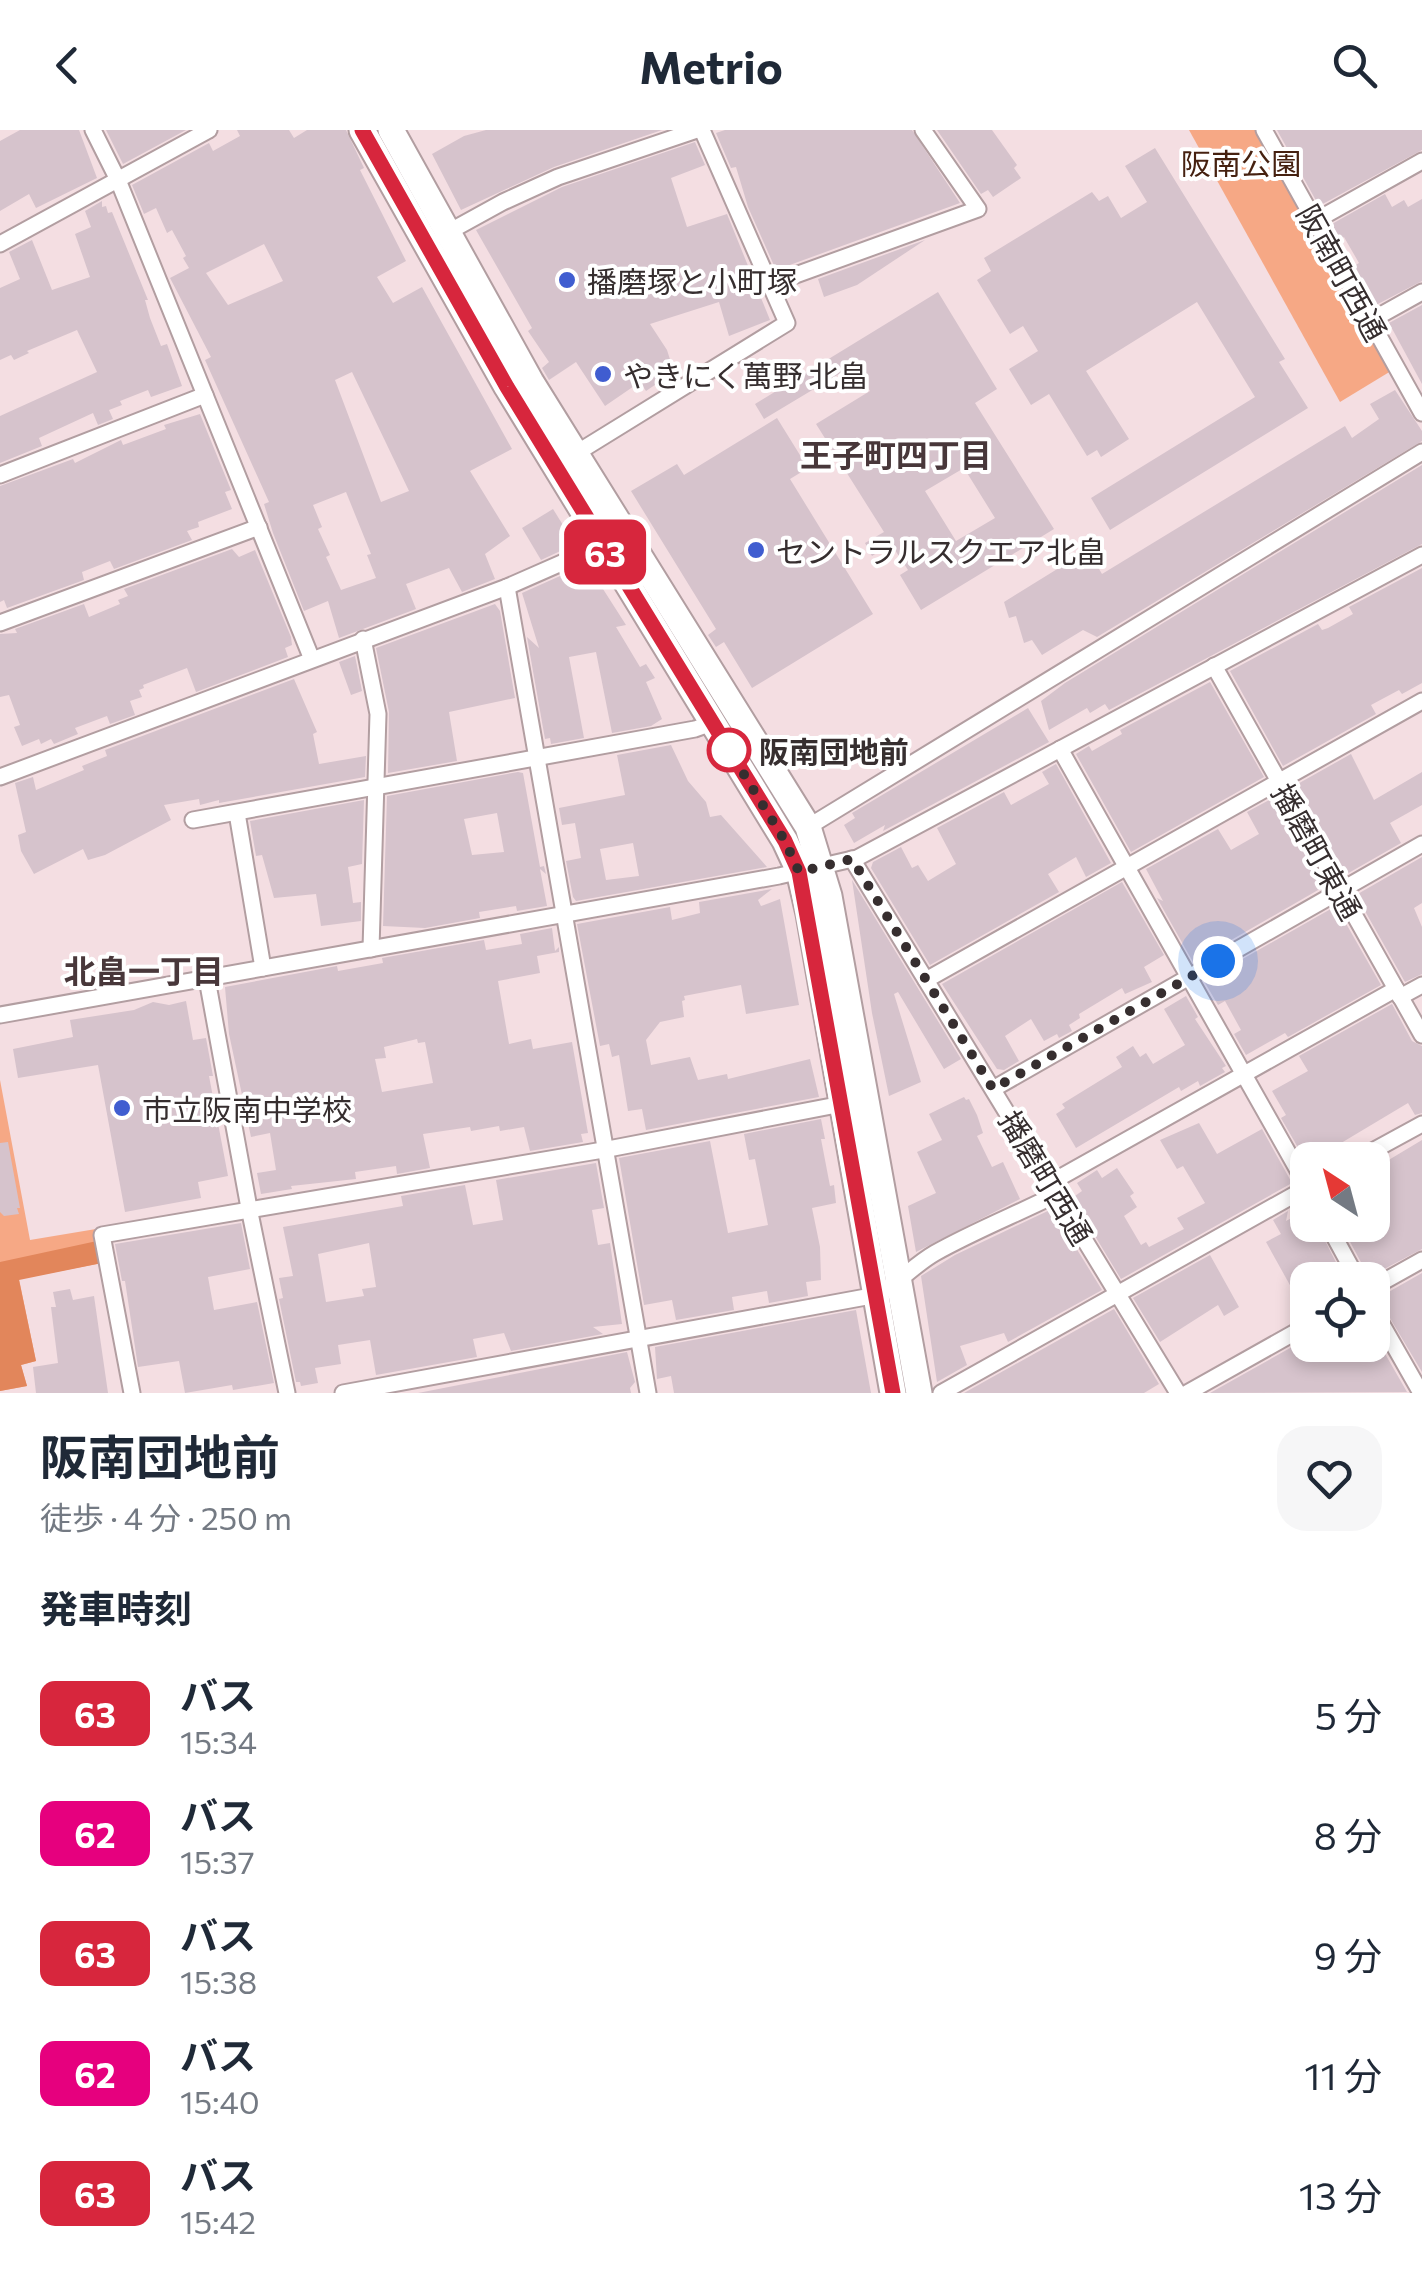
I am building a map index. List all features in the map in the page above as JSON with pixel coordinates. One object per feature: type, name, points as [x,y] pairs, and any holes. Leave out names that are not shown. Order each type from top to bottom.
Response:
[{"type":"main road","points":[[362,130],[445,233],[575,454],[613,539],[808,827],[810,869],[842,1104],[888,1289],[919,1393]]},
{"type":"main road","points":[[390,130],[712,723],[785,841],[830,896],[888,1289],[894,1393]]},
{"type":"street","points":[[93,130],[118,180],[311,658]]},
{"type":"street","points":[[0,244],[208,130]]},
{"type":"street","points":[[637,130],[646,148]]},
{"type":"street","points":[[445,233],[558,177],[700,130],[787,323],[575,454]]},
{"type":"street","points":[[768,285],[978,209],[922,130]]},
{"type":"street","name":"阪南町西通","points":[[1264,130],[1422,413]]},
{"type":"street","points":[[1315,221],[1422,161]]},
{"type":"street","points":[[1370,321],[1422,292]]},
{"type":"street","points":[[0,475],[204,396]]},
{"type":"street","points":[[808,827],[1422,452]]},
{"type":"street","points":[[0,623],[259,527]]},
{"type":"street","points":[[0,776],[507,587],[613,539]]},
{"type":"street","points":[[0,1016],[852,859],[1422,555]]},
{"type":"street","points":[[507,587],[648,1393]]},
{"type":"street","points":[[363,639],[378,714],[370,949]]},
{"type":"street","name":"播磨町東通","points":[[1214,666],[1422,1035]]},
{"type":"street","points":[[926,980],[1422,700]]},
{"type":"street","points":[[192,820],[695,730],[712,723]]},
{"type":"street","points":[[1060,749],[1290,1158]]},
{"type":"street","points":[[237,812],[263,968]]},
{"type":"street","points":[[993,1089],[1422,844]]},
{"type":"street","name":"播磨町西通","points":[[852,859],[1178,1393]]},
{"type":"street","points":[[207,979],[248,1208],[287,1393]]},
{"type":"street","points":[[344,1393],[639,1340],[888,1289],[935,1253],[1054,1189],[1242,1076],[1422,984]]},
{"type":"street","points":[[132,1393],[102,1235],[603,1150],[842,1104]]},
{"type":"street","points":[[1389,1142],[1422,1124]]},
{"type":"street","points":[[941,1393],[1290,1196]]},
{"type":"street","points":[[1390,1278],[1422,1260]]},
{"type":"street","points":[[1187,1393],[1290,1335]]},
{"type":"street","points":[[1390,1339],[1420,1392]]},
{"type":"green space","name":"阪南公園","points":[[1189,130],[1258,130],[1391,371],[1340,402]]},
{"type":"green space","points":[[0,1080],[30,1240],[96,1229],[102,1263],[19,1279],[36,1361],[21,1365],[27,1386],[0,1391]]},
{"type":"shaded area","points":[[97,1241],[102,1263],[19,1280],[36,1361],[21,1365],[27,1386],[0,1391],[0,1262]]},
{"type":"building","points":[[20,130],[79,130],[97,178],[36,208],[29,194],[0,211],[0,141]]},
{"type":"building","points":[[106,130],[186,130],[123,164]]},
{"type":"building","points":[[237,130],[289,130],[294,138],[307,130],[346,130],[364,168],[360,170],[406,261],[377,277],[393,303],[422,287],[512,449],[470,471],[510,536],[485,554],[495,579],[462,592],[449,568],[406,584],[416,609],[339,638],[328,601],[304,611],[273,533],[264,504],[269,502],[205,360],[211,357],[170,278],[189,268],[183,258],[186,256],[172,230],[167,233],[156,208],[144,214],[132,185],[209,143],[213,151],[240,136]],"holes":[[[264,244],[283,281],[228,305],[206,273]],[[352,372],[409,491],[381,502],[335,380]],[[346,492],[371,554],[367,555],[376,578],[341,590],[326,557],[330,555],[313,505]]]},
{"type":"building","points":[[486,130],[662,130],[554,167],[461,210],[432,154],[464,136]]},
{"type":"building","points":[[912,130],[960,203],[776,270],[748,207],[736,167],[731,168],[716,133]]},
{"type":"building","points":[[937,130],[992,130],[1017,165],[1014,168],[1021,178],[993,197],[988,190],[981,194]]},
{"type":"building","points":[[1277,130],[1422,130],[1422,150],[1319,206]]},
{"type":"building","points":[[695,142],[705,165],[671,178],[687,227],[727,214],[770,320],[729,336],[719,302],[650,324],[667,350],[674,372],[646,391],[640,382],[605,406],[576,362],[549,380],[542,368],[549,362],[528,331],[532,328],[476,230],[562,187]]},
{"type":"building","points":[[1155,148],[1285,359],[1279,362],[1308,408],[1110,530],[1091,498],[1255,397],[1197,302],[1086,371],[1129,439],[1101,457],[1097,450],[1087,456],[1049,394],[1031,405],[1009,369],[1038,351],[1023,326],[1010,334],[977,280],[991,271],[984,258],[1092,192],[1099,201],[1108,196],[1121,218],[1147,202],[1125,166]]},
{"type":"building","points":[[1385,194],[1392,207],[1404,200],[1408,207],[1422,199],[1422,281],[1376,305],[1354,266],[1359,263],[1332,224]]},
{"type":"building","points":[[102,201],[102,207],[112,212],[148,300],[161,346],[167,344],[182,386],[151,397],[148,390],[120,401],[122,405],[109,410],[113,419],[98,425],[93,413],[39,438],[42,446],[0,463],[0,416],[97,372],[77,330],[14,360],[11,355],[0,360],[0,288],[20,279],[9,252],[32,240],[52,290],[90,277],[75,234],[91,227],[85,211]]},
{"type":"building","points":[[925,240],[857,285],[824,297],[818,279]]},
{"type":"building","points":[[938,292],[997,389],[975,403],[1054,529],[921,610],[900,575],[908,570],[891,544],[872,556],[865,543],[884,532],[816,424],[870,391],[854,365],[764,419],[755,404]],"holes":[[[964,468],[995,518],[956,541],[925,491]]]},
{"type":"building","points":[[1422,305],[1422,384],[1389,323]]},
{"type":"building","points":[[1395,390],[1422,431],[1422,441],[1097,637],[1083,630],[1042,655],[1032,640],[1024,643],[1016,616],[1009,618],[1004,602],[1088,550],[1102,574],[1345,426],[1352,438],[1379,419],[1370,404]]},
{"type":"building","points":[[200,414],[231,490],[225,492],[232,509],[198,522],[199,527],[187,531],[192,540],[114,569],[110,561],[82,572],[84,580],[7,608],[4,600],[0,602],[0,486],[73,459],[75,463],[121,440],[123,445],[166,429],[164,425]]},
{"type":"building","points":[[777,418],[808,468],[790,479],[873,614],[752,688],[724,642],[716,647],[708,635],[716,629],[631,491],[677,464],[684,475]]},
{"type":"building","points":[[1422,465],[1422,544],[1109,710],[1105,704],[1090,713],[1087,708],[1049,730],[1041,701],[1065,683]]},
{"type":"building","points":[[553,509],[571,538],[569,547],[541,560],[522,528]]},
{"type":"building","points":[[232,549],[239,557],[255,550],[291,637],[292,645],[285,648],[288,657],[196,692],[187,668],[143,685],[139,690],[142,697],[130,701],[135,715],[110,724],[107,716],[75,728],[78,734],[54,744],[51,739],[41,744],[39,739],[22,746],[14,727],[20,725],[9,695],[0,697],[0,634],[17,633],[15,629],[84,604],[89,617],[120,604],[118,600],[128,596],[124,589]]},
{"type":"building","points":[[587,564],[626,625],[616,627],[640,667],[646,664],[655,678],[646,682],[662,719],[651,726],[612,733],[596,652],[569,657],[584,738],[551,744],[550,738],[545,739],[527,637],[539,648],[522,593]]},
{"type":"building","points":[[1422,568],[1422,683],[1371,705],[1376,714],[1283,766],[1230,671],[1318,624],[1322,630],[1328,628],[1353,614],[1349,607]]},
{"type":"building","points":[[495,604],[500,611],[515,698],[449,712],[457,761],[388,773],[389,712],[376,648]]},
{"type":"building","points":[[355,656],[362,691],[351,695],[339,662]]},
{"type":"building","points":[[294,679],[317,732],[313,734],[319,764],[366,756],[365,777],[219,803],[200,805],[199,799],[164,805],[171,820],[105,855],[88,860],[83,849],[34,874],[21,851],[18,835],[26,832],[15,783],[33,777],[36,790],[84,770],[82,766],[107,756],[105,750]]},
{"type":"building","points":[[1210,682],[1264,777],[1131,852],[1076,754],[1089,746],[1092,751],[1122,734],[1120,730]]},
{"type":"building","points":[[1028,708],[1049,742],[854,843],[844,825],[855,818],[852,813]]},
{"type":"building","points":[[671,745],[688,781],[706,802],[710,817],[721,815],[767,867],[576,901],[566,861],[581,858],[575,823],[562,825],[559,808],[625,795],[617,755]],"holes":[[[633,843],[639,876],[606,880],[600,849]]]},
{"type":"building","points":[[1351,754],[1374,800],[1422,772],[1422,805],[1390,823],[1401,843],[1345,875],[1294,786]]},
{"type":"building","points":[[1056,764],[1111,863],[1086,877],[1076,857],[1048,874],[1059,892],[930,965],[871,868],[873,862],[901,847],[912,868],[918,865],[928,881],[956,864],[937,828],[1004,792],[1011,805],[1049,784],[1042,772]]},
{"type":"building","points":[[523,773],[540,867],[544,866],[546,874],[540,869],[547,906],[479,912],[480,918],[425,928],[383,926],[387,796]],"holes":[[[497,813],[504,852],[472,855],[464,819]]]},
{"type":"building","points":[[1275,797],[1325,886],[1193,962],[1157,898],[1163,901],[1146,869],[1218,829],[1231,850],[1259,834],[1247,812]]},
{"type":"building","points":[[364,800],[362,864],[348,867],[353,903],[361,902],[361,921],[321,926],[316,894],[274,898],[262,855],[256,856],[250,821]]},
{"type":"building","points":[[1422,857],[1422,903],[1414,908],[1422,927],[1422,974],[1405,982],[1356,895]]},
{"type":"building","points":[[852,880],[961,1059],[944,1069],[898,992],[894,994],[921,1082],[889,1096],[872,1013]]},
{"type":"building","points":[[1122,882],[1164,955],[1144,967],[1152,982],[1125,994],[1122,988],[1079,1014],[1080,1018],[1069,1025],[1072,1031],[1059,1038],[1057,1034],[1044,1041],[1031,1019],[1005,1036],[1019,1061],[1004,1070],[997,1069],[942,984]]},
{"type":"building","points":[[772,889],[758,900],[761,906],[780,899],[799,1005],[746,1014],[741,985],[684,996],[684,1017],[660,1022],[646,1040],[651,1065],[690,1057],[698,1080],[727,1074],[728,1079],[810,1059],[819,1097],[646,1130],[642,1109],[628,1111],[619,1055],[612,1057],[609,1044],[600,1046],[577,924],[670,907],[672,920],[700,913],[699,902]]},
{"type":"building","points":[[1336,906],[1381,985],[1288,1037],[1285,1033],[1246,1055],[1234,1034],[1241,1030],[1225,1001],[1218,1005],[1204,981]]},
{"type":"building","points":[[552,928],[555,951],[559,947],[559,952],[537,956],[540,973],[498,981],[509,1044],[531,1039],[533,1049],[572,1042],[588,1133],[581,1134],[583,1142],[530,1151],[524,1127],[471,1131],[470,1127],[423,1134],[430,1168],[397,1174],[396,1166],[355,1172],[356,1179],[291,1186],[292,1189],[261,1194],[257,1173],[276,1170],[270,1133],[251,1137],[229,1034],[225,987],[337,966],[338,971],[383,963],[382,958],[484,940],[486,950],[522,944],[520,934]],"holes":[[[417,1039],[418,1043],[425,1042],[433,1083],[382,1092],[375,1059],[386,1058],[384,1047]]]},
{"type":"building","points":[[1186,996],[1198,1017],[1195,1019],[1226,1066],[1222,1068],[1225,1072],[1200,1086],[1198,1081],[1181,1091],[1179,1087],[1076,1148],[1056,1114],[1065,1108],[1062,1104],[1122,1067],[1116,1057],[1133,1046],[1140,1057],[1146,1053],[1153,1064],[1185,1045],[1164,1009]]},
{"type":"building","points":[[186,1001],[193,1040],[206,1038],[213,1076],[209,1076],[228,1176],[198,1182],[201,1198],[125,1212],[98,1065],[18,1078],[13,1049],[73,1037],[70,1020],[134,1010],[153,1002],[169,1005]]},
{"type":"building","points":[[1392,1004],[1412,1041],[1422,1046],[1422,1113],[1415,1115],[1408,1103],[1343,1142],[1295,1142],[1272,1091],[1308,1071],[1299,1056]]},
{"type":"building","points":[[964,1097],[977,1115],[983,1133],[977,1136],[992,1167],[1003,1162],[1020,1199],[916,1252],[908,1206],[936,1193],[917,1152],[942,1140],[929,1114]]},
{"type":"building","points":[[821,1119],[825,1139],[821,1139],[836,1203],[812,1208],[820,1247],[821,1280],[806,1282],[808,1296],[769,1303],[767,1291],[732,1297],[734,1310],[676,1320],[672,1300],[644,1305],[619,1158],[710,1141],[728,1233],[768,1225],[755,1159],[749,1160],[744,1134]]},
{"type":"building","points":[[1199,1123],[1217,1154],[1262,1129],[1290,1184],[1121,1279],[1072,1198],[1082,1191],[1077,1183],[1097,1170],[1102,1178],[1117,1168],[1134,1193],[1130,1196],[1137,1207],[1124,1216],[1141,1245],[1146,1242],[1149,1247],[1184,1229],[1177,1218],[1205,1203],[1183,1166],[1177,1169],[1160,1140]]},
{"type":"building","points":[[1422,1140],[1422,1249],[1390,1266],[1390,1262],[1361,1262],[1350,1242],[1390,1242],[1390,1159]]},
{"type":"building","points":[[8,1142],[20,1208],[19,1214],[4,1216],[0,1212],[0,1143]]},
{"type":"building","points":[[596,1163],[604,1208],[592,1210],[598,1245],[610,1243],[622,1324],[593,1327],[603,1334],[511,1351],[504,1333],[473,1339],[477,1357],[376,1375],[370,1340],[338,1345],[341,1364],[315,1368],[318,1383],[301,1386],[296,1382],[279,1299],[283,1298],[279,1278],[293,1276],[283,1227],[403,1206],[401,1196],[465,1185],[473,1225],[503,1220],[496,1180]],"holes":[[[369,1243],[376,1287],[362,1289],[364,1296],[326,1302],[318,1254]]]},
{"type":"building","points":[[1052,1209],[1102,1290],[1008,1342],[1004,1333],[960,1346],[967,1365],[937,1382],[921,1276],[955,1255]]},
{"type":"building","points":[[1288,1211],[1286,1221],[1290,1219],[1290,1242],[1326,1242],[1336,1262],[1290,1262],[1290,1285],[1266,1242],[1281,1234],[1273,1220]]},
{"type":"building","points":[[241,1223],[250,1269],[208,1277],[214,1310],[257,1302],[274,1383],[185,1393],[179,1361],[138,1367],[125,1281],[115,1244]]},
{"type":"building","points":[[1210,1255],[1239,1307],[1224,1316],[1218,1305],[1160,1342],[1133,1298]]},
{"type":"building","points":[[1422,1273],[1422,1372],[1390,1318],[1390,1291]]},
{"type":"building","points":[[70,1289],[73,1300],[94,1296],[108,1393],[36,1393],[33,1367],[58,1363],[51,1307],[56,1307],[53,1292]]},
{"type":"building","points":[[1114,1309],[1159,1384],[1144,1393],[964,1393]]},
{"type":"building","points":[[856,1310],[871,1393],[674,1393],[671,1376],[657,1379],[655,1347]]},
{"type":"building","points":[[1290,1348],[1290,1362],[1390,1362],[1407,1392],[1210,1393]]},
{"type":"building","points":[[627,1352],[635,1382],[631,1393],[418,1393]]},
{"type":"bus line","name":"63","points":[[362,130],[507,387],[785,841],[799,872],[893,1393]]},
{"type":"place","name":"播磨塚と小町塚","points":[[567,280]]},
{"type":"place","name":"やきにく萬野 北畠","points":[[603,374]]},
{"type":"place","name":"セントラルスクエア北畠","points":[[756,550]]},
{"type":"place","name":"阪南団地前","points":[[729,750]]},
{"type":"place","name":"市立阪南中学校","points":[[122,1108]]},
{"type":"district","name":"王子町四丁目","points":[[896,454]]},
{"type":"district","name":"北畠一丁目","points":[[144,970]]},
{"type":"route","points":[[729,750],[727,747],[785,841],[799,872],[852,859],[993,1089],[1218,961]]}]
